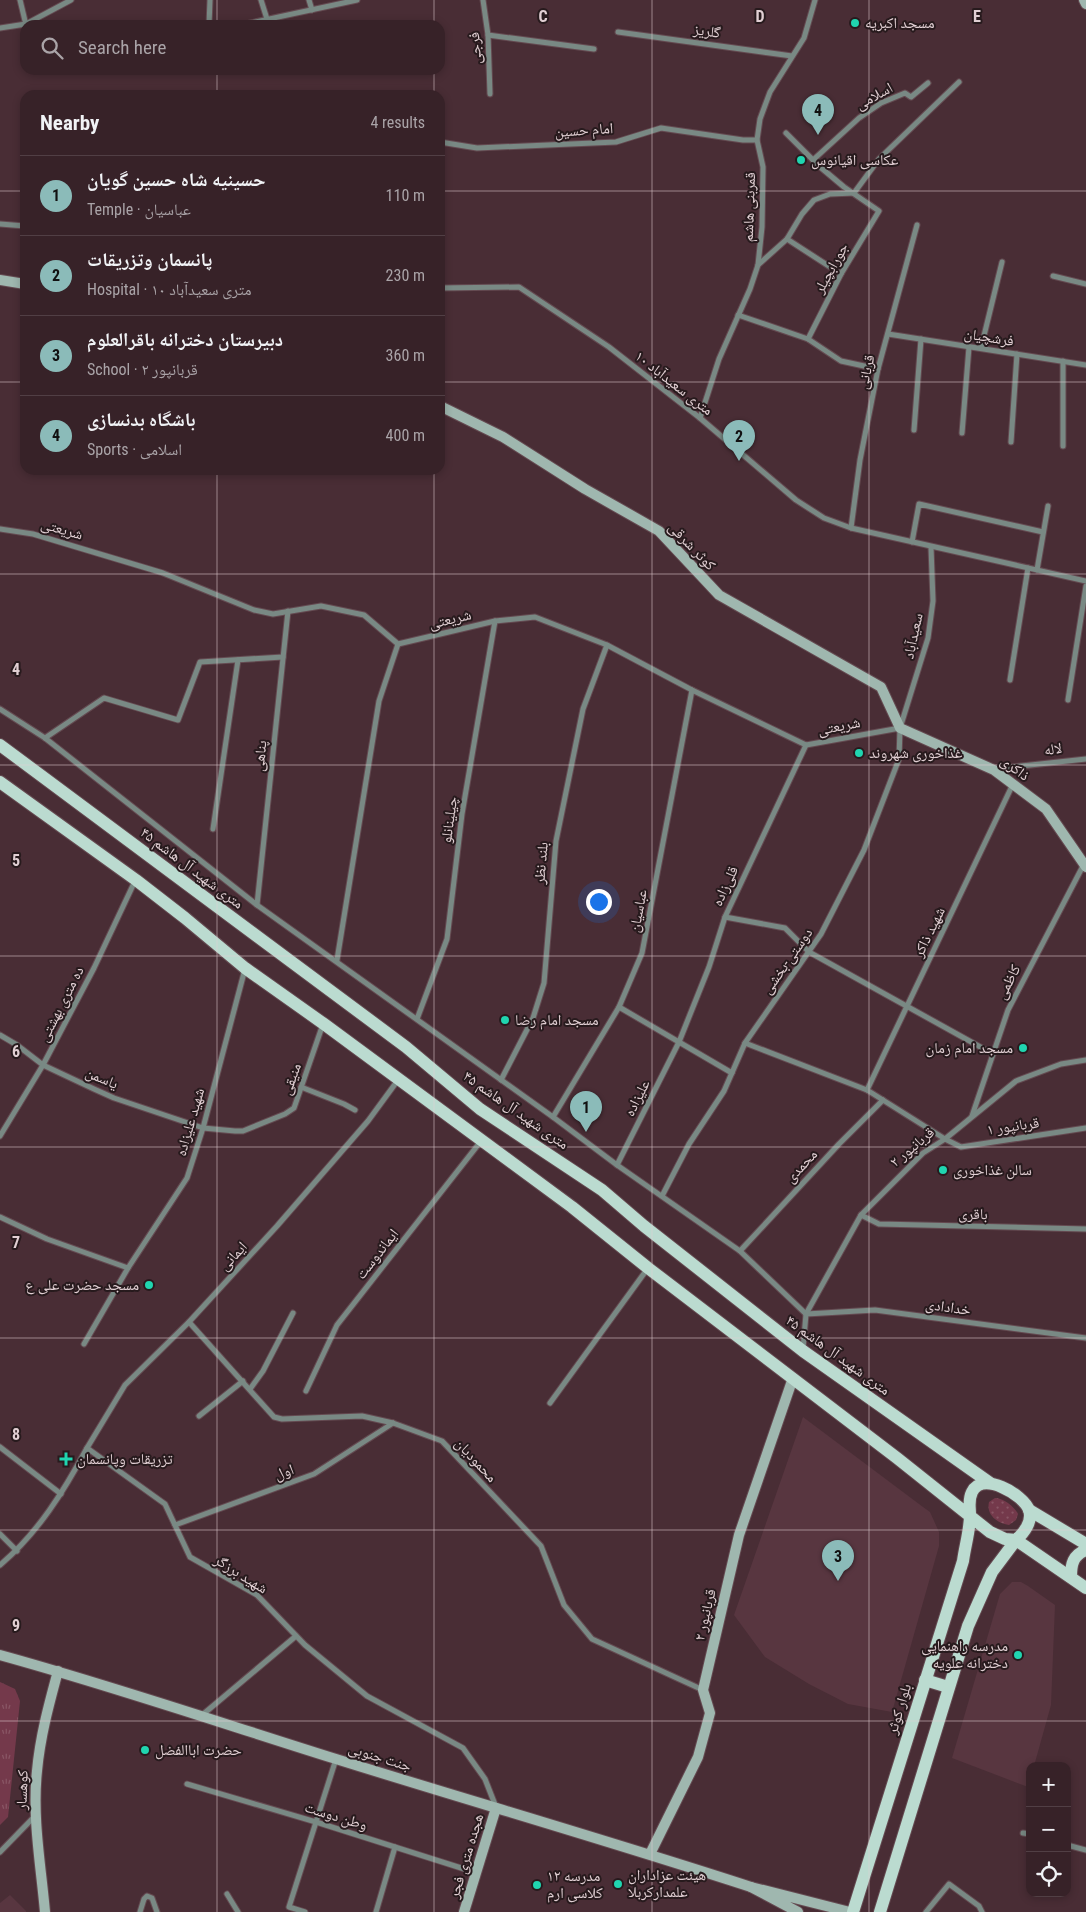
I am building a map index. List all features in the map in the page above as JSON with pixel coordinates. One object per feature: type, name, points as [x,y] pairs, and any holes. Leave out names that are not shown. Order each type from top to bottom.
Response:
[{"type":"main road","points":[[1084,0],[1086,4]]},
{"type":"main road","points":[[0,280],[20,283]]},
{"type":"main road","name":"کوثر شرقی","points":[[445,408],[503,437],[584,489],[659,531],[719,596],[881,687],[900,728]]},
{"type":"main road","name":"ذاکری","points":[[900,728],[994,770],[1013,784],[1046,809],[1085,865]]},
{"type":"main road","name":"۴۵ متری شهید آل هاشم","points":[[0,745],[406,1046],[480,1109],[602,1190],[644,1226],[803,1351],[990,1483]]},
{"type":"main road","points":[[0,782],[136,880],[245,968],[572,1207],[648,1268],[970,1514],[990,1532],[1005,1539],[1016,1540],[1086,1588]]},
{"type":"main road","name":"قربانپور ۲","points":[[650,1854],[698,1757],[710,1713],[703,1690],[739,1534],[793,1378]]},
{"type":"main road","points":[[970,1514],[969,1502],[973,1490],[980,1484],[990,1483],[1006,1488],[1022,1500],[1030,1510],[1086,1544]]},
{"type":"main road","points":[[880,1912],[968,1626],[992,1572],[1029,1524],[1030,1510]]},
{"type":"main road","name":"بلوار کوثر","points":[[852,1912],[963,1561],[970,1514]]},
{"type":"main road","points":[[1070,1577],[1071,1564],[1079,1553],[1086,1550]]},
{"type":"main road","name":"جنت جنوبی","points":[[0,1655],[58,1671],[337,1759],[650,1854],[751,1888]]},
{"type":"main road","name":"کوهسار","points":[[45,1912],[36,1815],[36,1773],[42,1730],[58,1671]]},
{"type":"main road","points":[[925,1680],[948,1687]]},
{"type":"main road","name":"هجده متری فجر","points":[[464,1912],[496,1808]]},
{"type":"main road","points":[[751,1888],[852,1912]]},
{"type":"main road","points":[[751,1888],[798,1912]]},
{"type":"street","points":[[20,0],[25,20]]},
{"type":"street","points":[[34,20],[72,0]]},
{"type":"street","points":[[209,20],[210,0]]},
{"type":"street","points":[[261,0],[267,20],[357,0]]},
{"type":"street","points":[[309,0],[312,10]]},
{"type":"street","name":"فرجی","points":[[483,0],[488,35],[490,94]]},
{"type":"street","name":"قمربنی هاشم","points":[[700,418],[719,359],[750,290],[758,265],[762,227],[763,167],[757,140],[760,119],[770,92],[804,38],[815,0]]},
{"type":"street","points":[[0,28],[20,25]]},
{"type":"street","name":"گلریز","points":[[618,32],[792,56]]},
{"type":"street","points":[[488,35],[594,49]]},
{"type":"street","points":[[854,193],[879,159],[959,82]]},
{"type":"street","name":"اسلامی","points":[[813,160],[859,118],[881,103],[905,93],[911,97],[928,84]]},
{"type":"street","name":"امام حسین","points":[[445,143],[477,148],[616,142],[660,128],[743,140],[757,140]]},
{"type":"street","points":[[786,133],[813,160],[844,187],[854,193]]},
{"type":"street","points":[[758,265],[788,239],[802,214],[814,200],[830,194],[854,193]]},
{"type":"street","name":"جورابچیلر","points":[[808,339],[841,274],[880,211],[854,193]]},
{"type":"street","points":[[0,224],[20,226]]},
{"type":"street","name":"قربانی","points":[[851,528],[860,460],[878,369],[917,225]]},
{"type":"street","points":[[788,239],[841,274]]},
{"type":"street","points":[[981,348],[1002,262]]},
{"type":"street","points":[[1053,276],[1086,284]]},
{"type":"street","name":"۱۰ متری سعیدآباد","points":[[445,288],[520,287],[609,348],[700,418],[796,500],[824,518],[851,528],[1086,581]]},
{"type":"street","points":[[738,316],[808,339],[841,360],[878,369]]},
{"type":"street","name":"فرشچیان","points":[[888,334],[1086,365]]},
{"type":"street","points":[[914,430],[921,339]]},
{"type":"street","points":[[962,433],[969,346]]},
{"type":"street","points":[[1011,442],[1017,354]]},
{"type":"street","points":[[1063,361],[1063,446]]},
{"type":"street","points":[[912,542],[920,504],[1043,532]]},
{"type":"street","points":[[1037,570],[1048,506]]},
{"type":"street","name":"شریعتی","points":[[0,528],[33,534],[163,573],[254,610],[274,614],[321,606],[364,615],[398,644],[496,621],[535,617],[607,645],[692,690],[806,745],[900,728]]},
{"type":"street","name":"سعیدآباد","points":[[900,728],[928,638],[932,601],[931,546]]},
{"type":"street","points":[[1010,680],[1028,568]]},
{"type":"street","points":[[1068,700],[1086,586]]},
{"type":"street","name":"پناهی","points":[[257,904],[288,611]]},
{"type":"street","name":"چیلینانلو","points":[[418,1019],[447,939],[462,814],[496,621]]},
{"type":"street","points":[[336,960],[379,701],[398,644]]},
{"type":"street","name":"بلند نظر","points":[[501,1080],[533,1018],[544,983],[556,841],[583,709],[607,645]]},
{"type":"street","points":[[45,738],[104,698],[178,720],[200,662],[284,658]]},
{"type":"street","points":[[213,829],[238,660]]},
{"type":"street","name":"عباسیان","points":[[554,1117],[619,1008],[642,953],[692,690]]},
{"type":"street","points":[[0,709],[45,738],[257,904],[740,1251],[806,1314],[803,1351]]},
{"type":"street","name":"دوستی-بخشی","points":[[662,1196],[689,1144],[724,1090],[745,1043],[821,934],[864,850],[899,759],[900,728]]},
{"type":"street","name":"قلی‌زاده","points":[[679,1042],[709,967],[725,917],[806,745]]},
{"type":"street","name":"لاله","points":[[994,770],[1086,759]]},
{"type":"street","name":"شهید ذاکر","points":[[867,1090],[1013,784]]},
{"type":"street","name":"کاظمی","points":[[971,1118],[1008,1010],[1085,865]]},
{"type":"street","name":"ده متری بهشتی","points":[[0,1136],[43,1065],[94,968],[136,880]]},
{"type":"street","points":[[725,917],[785,928],[809,952],[993,1054]]},
{"type":"street","name":"شهید علیزاده","points":[[84,1344],[128,1268],[187,1178],[203,1128],[245,968]]},
{"type":"street","points":[[619,1008],[732,1073]]},
{"type":"street","name":"منیقی","points":[[203,1128],[235,1132],[285,1114],[294,1108],[324,1024]]},
{"type":"street","name":"یاسمن","points":[[0,1035],[17,1045],[43,1065],[114,1098],[203,1128]]},
{"type":"street","name":"علیزاده","points":[[617,1164],[679,1042]]},
{"type":"street","name":"قربانپور ۱","points":[[745,1043],[867,1090],[961,1147],[1086,1128]]},
{"type":"street","name":"قربانپور ۲","points":[[806,1314],[861,1215],[923,1153],[945,1139],[1016,1080],[1061,1064],[1086,1060]]},
{"type":"street","name":"ایمانی","points":[[87,1448],[126,1385],[189,1322],[316,1181],[368,1121],[398,1080]]},
{"type":"street","points":[[301,1087],[344,1104],[354,1110]]},
{"type":"street","name":"محمدی","points":[[740,1251],[839,1144],[883,1100]]},
{"type":"street","name":"ایماندوست","points":[[306,1391],[337,1325],[481,1141]]},
{"type":"street","name":"باقری","points":[[861,1215],[879,1224],[1086,1229]]},
{"type":"street","points":[[0,1216],[47,1239],[128,1268]]},
{"type":"street","points":[[550,1403],[648,1268]]},
{"type":"street","name":"خدادادی","points":[[806,1314],[874,1310],[1086,1338]]},
{"type":"street","points":[[250,1389],[263,1371],[293,1313]]},
{"type":"street","name":"محمودیان","points":[[189,1322],[274,1417],[282,1419],[362,1416],[393,1423],[442,1441],[541,1546],[564,1605],[592,1638],[703,1690]]},
{"type":"street","points":[[199,1416],[243,1382]]},
{"type":"street","name":"اول","points":[[174,1525],[314,1474],[393,1423]]},
{"type":"street","points":[[0,1447],[61,1494]]},
{"type":"street","points":[[0,1565],[17,1551],[61,1494],[87,1448]]},
{"type":"street","name":"شهید برزگر","points":[[87,1448],[165,1504],[190,1557],[257,1595],[305,1646],[367,1696],[463,1748],[485,1779],[496,1808]]},
{"type":"street","points":[[0,1534],[17,1551]]},
{"type":"street","points":[[200,1716],[296,1636]]},
{"type":"street","points":[[305,1912],[289,1907],[337,1759]]},
{"type":"street","name":"وطن دوست","points":[[186,1784],[316,1822],[476,1873]]},
{"type":"street","points":[[0,1852],[36,1815]]},
{"type":"street","points":[[1071,1846],[1086,1850]]},
{"type":"street","points":[[376,1912],[395,1848]]},
{"type":"street","points":[[926,1912],[949,1884],[979,1906],[982,1912]]},
{"type":"street","points":[[226,1894],[238,1912]]},
{"type":"street","points":[[140,1912],[144,1898],[147,1896],[152,1898],[158,1912]]},
{"type":"shaded area","points":[[803,1417],[930,1512],[939,1532],[939,1546],[892,1712],[848,1704],[809,1684],[765,1657],[734,1615]]},
{"type":"shaded area","name":"مدرسه راهنمایی دخترانه علویه","points":[[1012,1582],[1021,1582],[1055,1605],[1051,1705],[1035,1762],[1026,1762],[1026,1786],[952,1758],[1000,1594]]},
{"type":"shaded area","points":[[10,1895],[26,1912],[0,1912],[0,1903]]},
{"type":"green space","points":[[995,1498],[1008,1503],[1018,1514],[1016,1520],[1009,1525],[993,1518],[989,1511],[989,1502]]},
{"type":"green space","points":[[0,1682],[15,1689],[20,1701],[8,1817],[0,1825]]},
{"type":"place","name":"مسجد اکبریه","points":[[855,23]]},
{"type":"place","name":"باشگاه بدنسازی","points":[[818,135]]},
{"type":"place","name":"عکاسی اقیانوس","points":[[801,160]]},
{"type":"place","name":"پانسمان وتزریقات","points":[[739,461]]},
{"type":"place","name":"غذاخوری شهروند","points":[[859,753]]},
{"type":"place","name":"مسجد امام رضا","points":[[505,1020]]},
{"type":"place","name":"مسجد امام زمان","points":[[1023,1048]]},
{"type":"place","name":"حسینیه شاه حسین گویان","points":[[586,1132]]},
{"type":"place","name":"سالن غذاخوری","points":[[943,1170]]},
{"type":"place","name":"مسجد حضرت علی ع","points":[[149,1285]]},
{"type":"place","name":"تزریقات وپانسمان","points":[[66,1459]]},
{"type":"place","name":"دبیرستان دخترانه باقرالعلوم","points":[[838,1581]]},
{"type":"place","name":"مدرسه راهنمایی دخترانه علویه","points":[[1018,1655]]},
{"type":"place","name":"حضرت اباالفضل","points":[[145,1750]]},
{"type":"place","name":"هیئت عزاداران علمدارکربلا","points":[[618,1884]]},
{"type":"place","name":"مدرسه ۱۲ کلاسی ارم","points":[[537,1885]]}]
